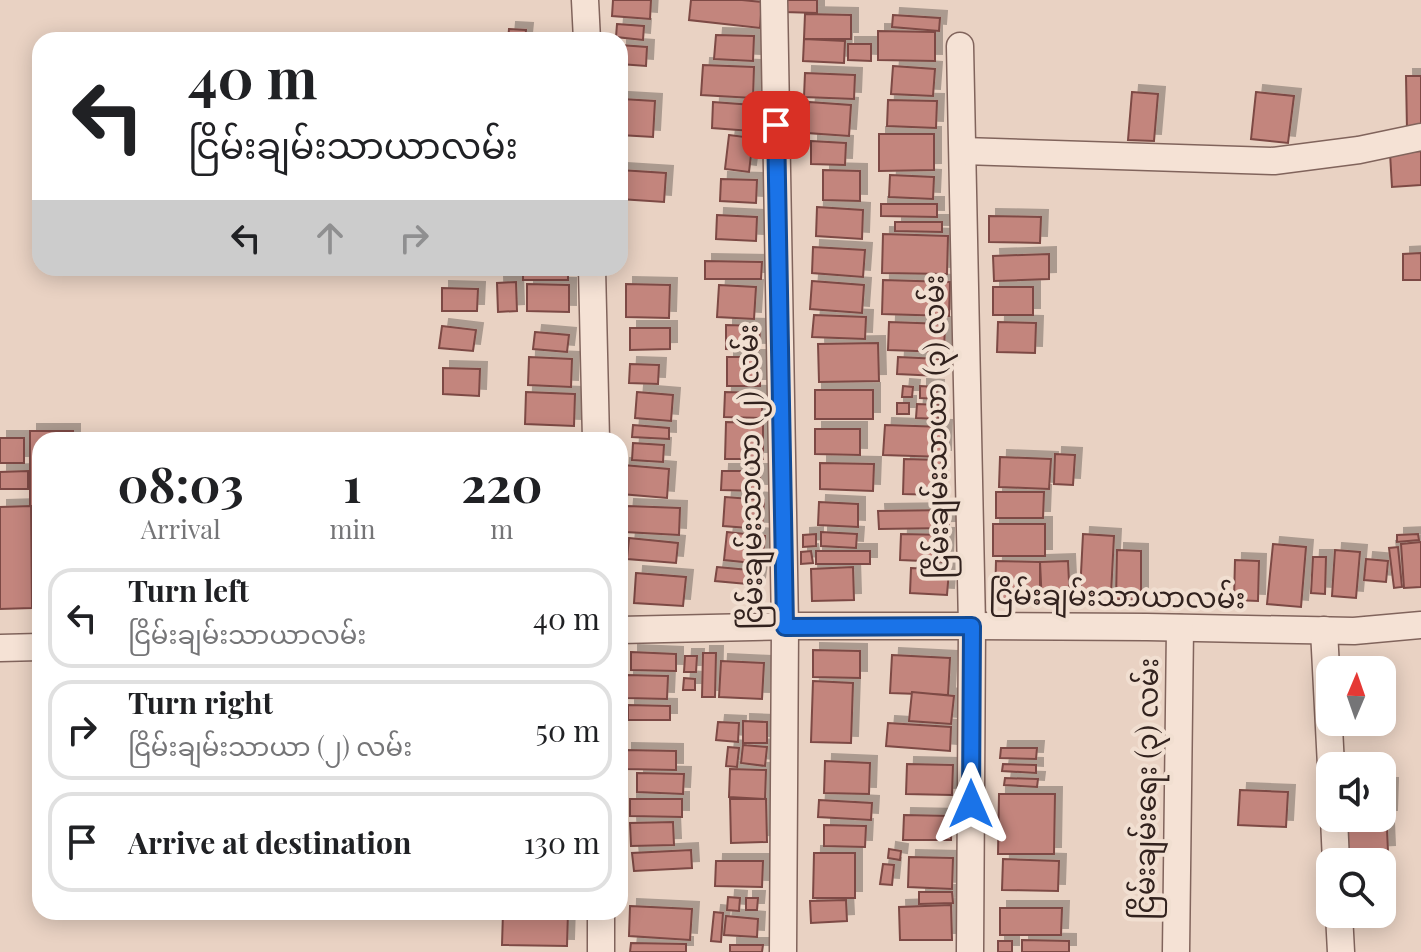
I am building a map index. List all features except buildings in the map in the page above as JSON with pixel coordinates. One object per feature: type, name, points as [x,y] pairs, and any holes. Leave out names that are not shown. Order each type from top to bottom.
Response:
[{"type":"street","points":[[585,0],[587,32]]},
{"type":"street","name":"ငြိမ်းချမ်းသာယာ (၂) လမ်း","points":[[774,0],[785,627],[783,952]]},
{"type":"street","name":"ငြိမ်းချမ်းသာယာ (၃) လမ်း","points":[[960,46],[972,626],[970,952]]},
{"type":"street","points":[[963,151],[1274,161],[1359,150],[1421,137]]},
{"type":"street","points":[[592,276],[596,432]]},
{"type":"street","name":"ငြိမ်းချမ်းသာယာလမ်း","points":[[628,630],[972,626],[1354,631],[1421,625]]},
{"type":"street","name":"ငြိမ်းချမ်းရေး (၃) လမ်း","points":[[1176,952],[1180,628]]},
{"type":"street","points":[[1324,630],[1330,752]]},
{"type":"street","points":[[0,648],[32,647]]},
{"type":"street","points":[[601,920],[601,952]]},
{"type":"street","points":[[1340,928],[1341,952]]},
{"type":"route","points":[[776,125],[785,627],[972,626],[971,804]]}]
